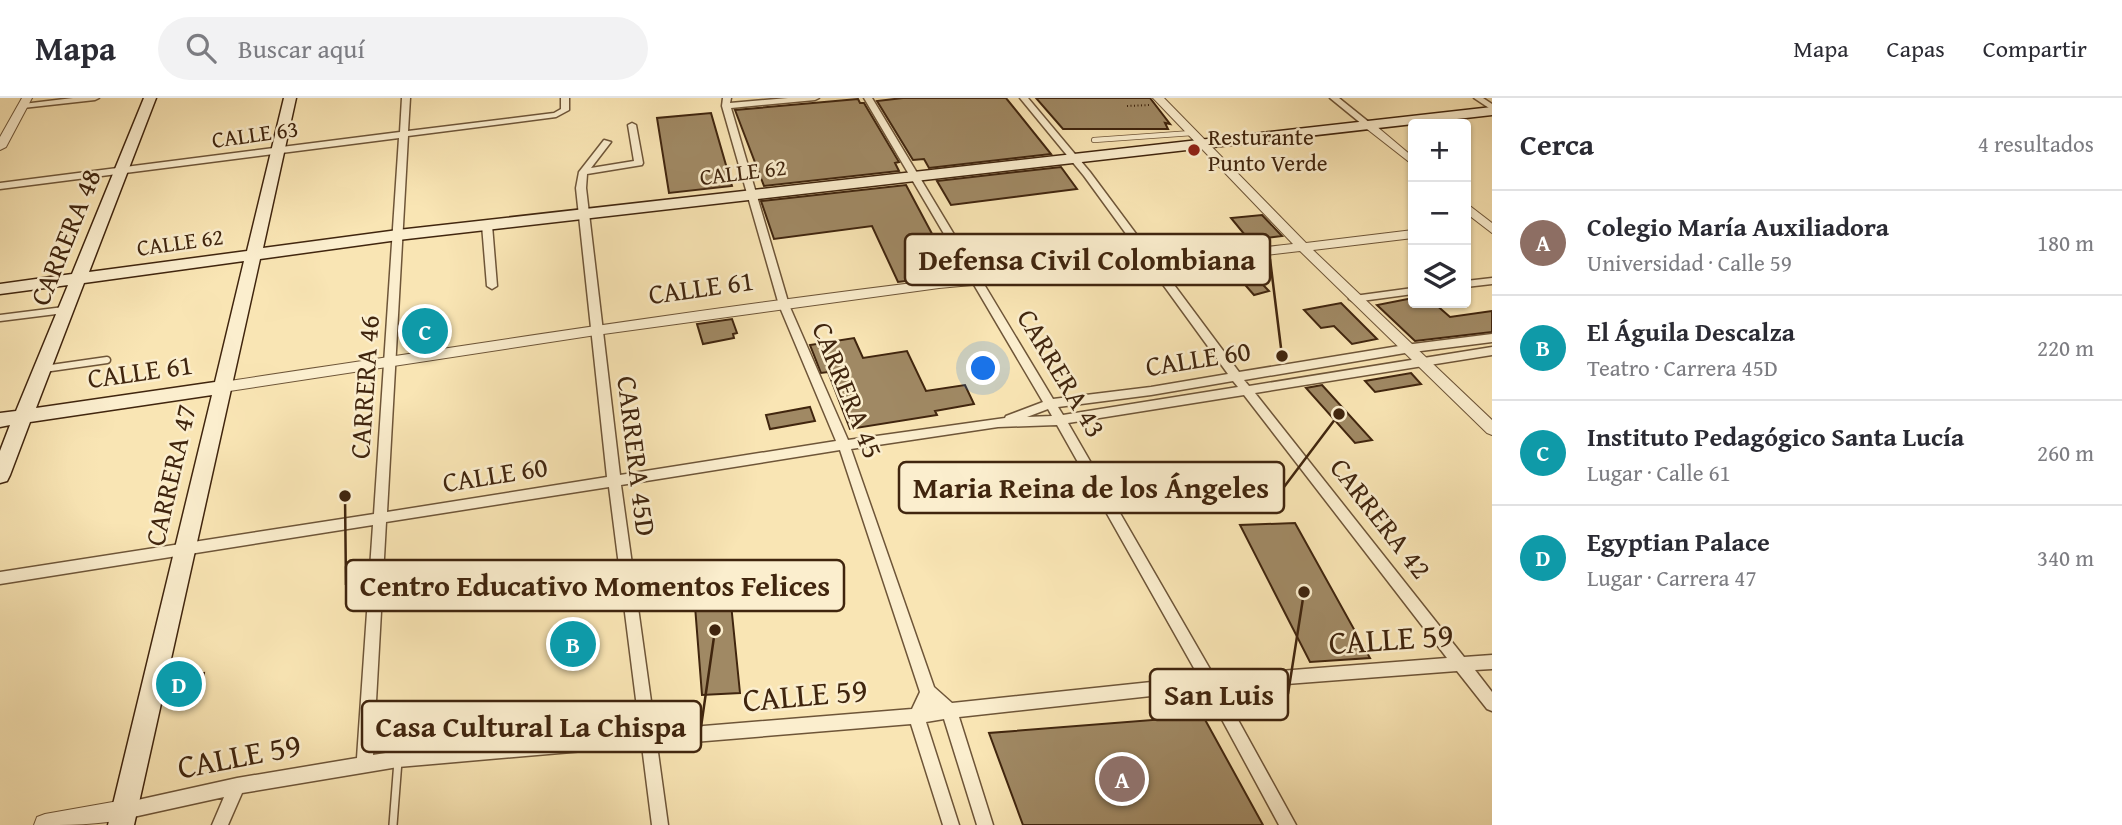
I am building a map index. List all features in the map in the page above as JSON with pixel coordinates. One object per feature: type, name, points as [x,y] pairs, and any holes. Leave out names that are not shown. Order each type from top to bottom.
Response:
[{"type":"main road","name":"CARRERA 48","points":[[0,475],[150,98]]},
{"type":"main road","name":"CARRERA 47","points":[[122,818],[290,98]]},
{"type":"main road","name":"CALLE 62","points":[[0,289],[398,235],[1074,157],[1197,139],[1371,127],[1492,110]]},
{"type":"main road","name":"CALLE 61","points":[[0,420],[223,387]]},
{"type":"street","points":[[0,147],[25,102],[95,98]]},
{"type":"street","name":"CARRERA 46","points":[[365,763],[405,98]]},
{"type":"street","name":"CALLE 63","points":[[0,186],[556,115],[565,110],[565,98]]},
{"type":"street","points":[[726,102],[815,98]]},
{"type":"street","name":"CARRERA 43","points":[[868,98],[1060,420],[1210,682],[1288,825]]},
{"type":"street","name":"CARRERA 42","points":[[1024,98],[1074,157],[1156,264],[1236,377],[1492,704]]},
{"type":"street","points":[[1334,98],[1408,158]]},
{"type":"street","points":[[1478,98],[1492,110]]},
{"type":"street","points":[[1156,101],[1405,349],[1492,429]]},
{"type":"street","name":"CARRERA 45","points":[[726,102],[784,304],[844,445],[928,692],[949,711]]},
{"type":"street","points":[[583,172],[639,163],[632,125]]},
{"type":"street","points":[[583,172],[607,142]]},
{"type":"street","name":"CARRERA 45D","points":[[583,172],[583,215],[596,330],[660,825]]},
{"type":"street","points":[[1471,211],[1490,227]]},
{"type":"street","points":[[487,225],[492,286]]},
{"type":"street","points":[[1471,227],[1490,227]]},
{"type":"street","name":"CALLE 61","points":[[223,387],[596,330],[939,284],[1156,264],[1408,235]]},
{"type":"street","points":[[1471,283],[1492,281]]},
{"type":"street","points":[[1354,299],[1408,292]]},
{"type":"street","name":"CALLE 60","points":[[998,424],[1049,404],[1492,338]]},
{"type":"street","name":"CALLE 60","points":[[0,578],[844,445],[998,424],[1060,420],[1492,351]]},
{"type":"street","name":"CALLE 59","points":[[45,825],[122,818],[237,786],[398,759],[916,716],[1210,682],[1492,662]]},
{"type":"street","points":[[928,692],[916,716],[951,825]]},
{"type":"street","points":[[949,711],[985,825]]},
{"type":"street","points":[[220,825],[237,786]]},
{"type":"lane","points":[[1094,140],[1197,139]]},
{"type":"lane","points":[[0,318],[66,310]]},
{"type":"lane","points":[[42,370],[107,360]]},
{"type":"lane","points":[[393,825],[398,759]]},
{"type":"path","points":[[1127,106],[1156,101]]},
{"type":"building","points":[[903,98],[1006,98],[1051,154],[929,168],[924,159],[913,160],[877,101]]},
{"type":"building","points":[[1036,98],[1150,98],[1170,124],[1165,123],[1168,129],[1063,129]]},
{"type":"building","points":[[858,99],[860,103],[864,103],[899,162],[895,163],[899,171],[764,186],[735,110]]},
{"type":"building","points":[[711,113],[732,186],[669,193],[657,118]]},
{"type":"building","points":[[1061,167],[1077,189],[951,205],[937,181]]},
{"type":"building","points":[[906,185],[954,275],[898,282],[872,226],[774,239],[761,201]]},
{"type":"building","points":[[1262,215],[1282,236],[1249,240],[1231,218]]},
{"type":"building","points":[[1240,261],[1269,291],[1254,295],[1226,263]]},
{"type":"building","points":[[1408,299],[1408,308],[1440,308],[1450,317],[1492,311],[1492,332],[1415,341],[1377,305]]},
{"type":"building","points":[[1341,303],[1377,339],[1352,344],[1334,326],[1321,328],[1304,310]]},
{"type":"building","points":[[440,317],[441,341],[410,346],[408,322]]},
{"type":"building","points":[[732,319],[737,333],[733,334],[734,338],[703,344],[697,324]]},
{"type":"building","points":[[854,338],[863,358],[907,351],[926,391],[965,385],[974,404],[935,411],[937,415],[850,429],[828,372],[821,373],[810,345]]},
{"type":"building","points":[[1411,373],[1421,384],[1375,392],[1365,381]]},
{"type":"building","points":[[1322,385],[1372,440],[1355,443],[1306,388]]},
{"type":"building","points":[[810,407],[815,421],[770,429],[766,415]]},
{"type":"building","points":[[1295,523],[1370,658],[1310,662],[1240,525]]},
{"type":"building","points":[[727,564],[740,693],[702,695],[692,568]]},
{"type":"building","points":[[190,669],[189,676],[204,673],[202,688],[170,695],[173,673]]},
{"type":"building","points":[[1203,716],[1263,825],[1023,825],[989,733]]},
{"type":"place","name":"Resturante Punto Verde","points":[[1194,150]]},
{"type":"place","name":"Instituto Pedagógico Santa Lucía","points":[[425,331]]},
{"type":"place","name":"Defensa Civil Colombiana","points":[[1282,356]]},
{"type":"place","name":"Maria Reina de los Ángeles","points":[[1339,414]]},
{"type":"place","name":"Centro Educativo Momentos Felices","points":[[345,496]]},
{"type":"place","name":"San Luis","points":[[1304,592]]},
{"type":"place","name":"Casa Cultural La Chispa","points":[[715,630]]},
{"type":"place","name":"El Águila Descalza","points":[[573,644]]},
{"type":"place","name":"Egyptian Palace","points":[[179,684]]},
{"type":"place","name":"Colegio María Auxiliadora","points":[[1122,779]]}]
